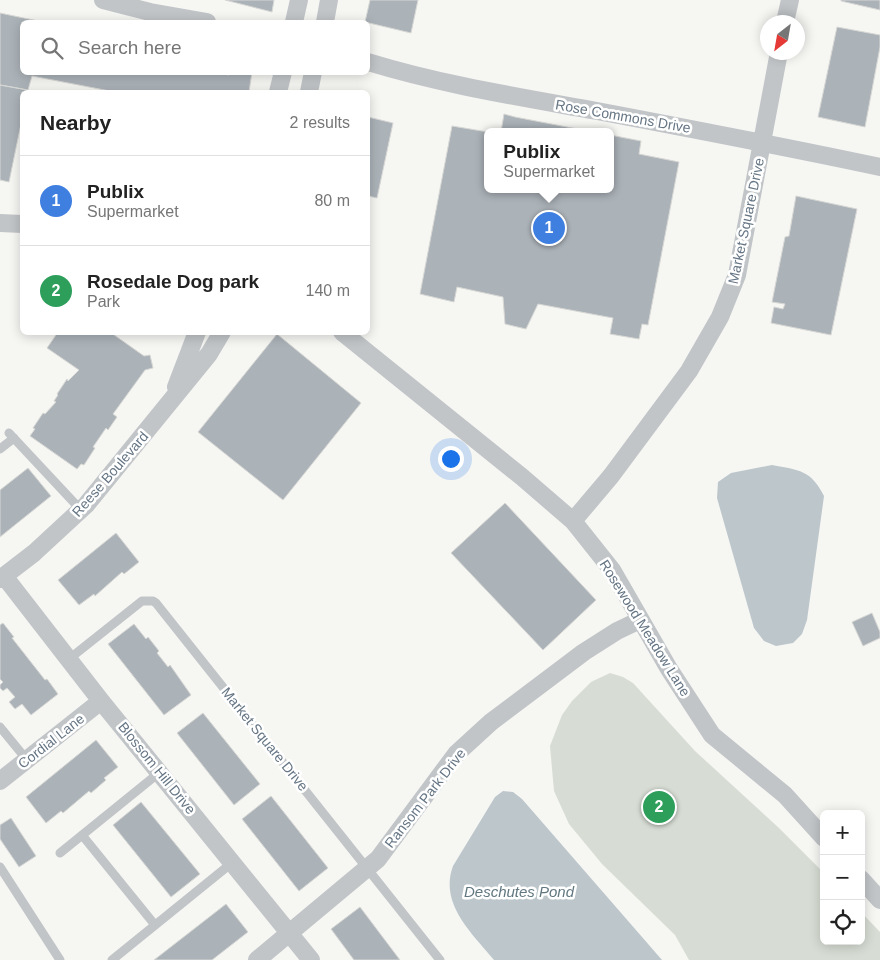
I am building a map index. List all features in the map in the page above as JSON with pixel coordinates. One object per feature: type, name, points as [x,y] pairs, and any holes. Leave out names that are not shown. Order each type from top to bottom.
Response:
[{"type":"street","points":[[103,0],[150,12],[196,20]]},
{"type":"street","points":[[294,20],[299,0]]},
{"type":"street","points":[[325,20],[329,0]]},
{"type":"street","points":[[787,15],[790,0]]},
{"type":"street","name":"Market Square Drive","points":[[573,521],[611,476],[689,371],[720,317],[737,275],[777,60]]},
{"type":"street","name":"Rose Commons Drive","points":[[370,63],[411,75],[478,89],[762,142],[880,167]]},
{"type":"street","points":[[278,90],[282,75]]},
{"type":"street","points":[[309,90],[312,75]]},
{"type":"street","points":[[0,223],[20,224]]},
{"type":"street","name":"Reese Boulevard","points":[[170,403],[196,335]]},
{"type":"street","name":"Reese Boulevard","points":[[2,577],[34,553],[81,510],[110,478],[209,354],[220,335]]},
{"type":"street","name":"Rosewood Meadow Lane","points":[[346,335],[522,477],[573,521],[612,570],[669,669],[712,735],[785,795],[820,834]]},
{"type":"street","name":"Blossom Hill Drive","points":[[2,577],[312,960]]},
{"type":"street","name":"Ransom Park Drive","points":[[256,960],[378,859],[456,754],[491,722],[584,652],[640,620]]},
{"type":"street","name":"Cordial Lane","points":[[0,781],[101,701]]},
{"type":"street","points":[[865,883],[880,900]]},
{"type":"lane","points":[[0,449],[12,436],[81,510]]},
{"type":"lane","name":"Market Square Drive","points":[[69,659],[142,601],[153,601],[156,603],[440,960]]},
{"type":"lane","points":[[0,727],[27,760]]},
{"type":"lane","points":[[60,853],[160,772]]},
{"type":"lane","points":[[82,835],[155,925]]},
{"type":"lane","points":[[112,960],[233,862]]},
{"type":"lane","points":[[0,867],[60,960]]},
{"type":"shaded area","points":[[610,673],[623,677],[633,683],[695,751],[779,828],[820,869],[820,945],[865,945],[865,916],[880,932],[880,960],[689,960],[675,935],[602,864],[569,824],[554,791],[550,746],[562,715],[572,701],[591,682]]},
{"type":"water","points":[[772,465],[797,470],[809,476],[824,496],[807,620],[802,634],[793,643],[776,646],[764,641],[754,628],[717,498],[718,482],[731,473]]},
{"type":"water","name":"Deschutes Pond","points":[[503,791],[513,792],[522,799],[662,960],[494,960],[460,917],[450,893],[450,880],[453,866],[495,797]]},
{"type":"building","points":[[225,0],[274,0],[272,12]]},
{"type":"building","points":[[370,0],[418,0],[411,33],[370,23],[370,20],[365,20]]},
{"type":"building","points":[[880,0],[880,10],[841,1]]},
{"type":"building","points":[[0,13],[33,20],[20,20],[20,75],[252,75],[249,90],[105,90],[32,76],[28,90],[0,85]]},
{"type":"building","points":[[837,27],[880,35],[880,47],[865,127],[818,117]]},
{"type":"building","points":[[0,85],[28,90],[20,90],[20,129],[9,182],[0,180]]},
{"type":"building","points":[[504,114],[572,128],[502,128]]},
{"type":"building","points":[[370,117],[393,123],[377,198],[370,196]]},
{"type":"building","points":[[452,126],[484,131],[484,193],[614,193],[614,136],[641,141],[639,154],[679,162],[648,325],[642,324],[639,339],[610,334],[613,318],[538,304],[526,329],[505,324],[503,297],[457,287],[454,302],[420,294]]},
{"type":"building","points":[[796,196],[857,209],[831,335],[771,323],[774,307],[783,309],[785,304],[772,302],[785,237],[789,236]]},
{"type":"building","points":[[56,335],[114,335],[144,356],[150,355],[153,368],[145,370],[113,414],[117,417],[108,430],[106,428],[84,465],[81,464],[77,469],[30,436],[43,413],[45,414],[56,402],[54,401],[57,394],[67,379],[68,381],[79,370],[47,348]]},
{"type":"building","points":[[276,335],[361,403],[283,500],[198,432]]},
{"type":"building","points":[[28,468],[51,496],[0,537],[0,490]]},
{"type":"building","points":[[505,503],[596,600],[543,650],[451,553]]},
{"type":"building","points":[[116,533],[139,562],[124,574],[122,572],[95,596],[94,594],[79,605],[58,580]]},
{"type":"building","points":[[872,613],[880,632],[880,638],[863,646],[852,622]]},
{"type":"building","points":[[3,623],[14,637],[12,638],[58,694],[31,715],[22,704],[15,709],[9,702],[15,697],[7,688],[3,691],[0,688],[3,682],[0,679],[0,625]]},
{"type":"building","points":[[134,624],[146,639],[148,637],[159,651],[157,653],[168,667],[170,665],[191,695],[164,715],[108,644]]},
{"type":"building","points":[[203,713],[260,784],[234,805],[177,733]]},
{"type":"building","points":[[96,740],[118,767],[104,778],[106,780],[91,793],[89,791],[63,813],[61,811],[46,823],[26,797]]},
{"type":"building","points":[[271,796],[328,868],[299,891],[242,819]]},
{"type":"building","points":[[141,802],[200,874],[171,897],[113,825]]},
{"type":"building","points":[[11,818],[36,856],[19,867],[0,839],[0,825]]},
{"type":"building","points":[[226,904],[248,932],[212,960],[154,960]]},
{"type":"building","points":[[360,907],[400,960],[354,960],[331,929]]},
{"type":"place","name":"Publix","points":[[549,228]]},
{"type":"place","name":"Rosedale Dog park","points":[[659,807]]}]
